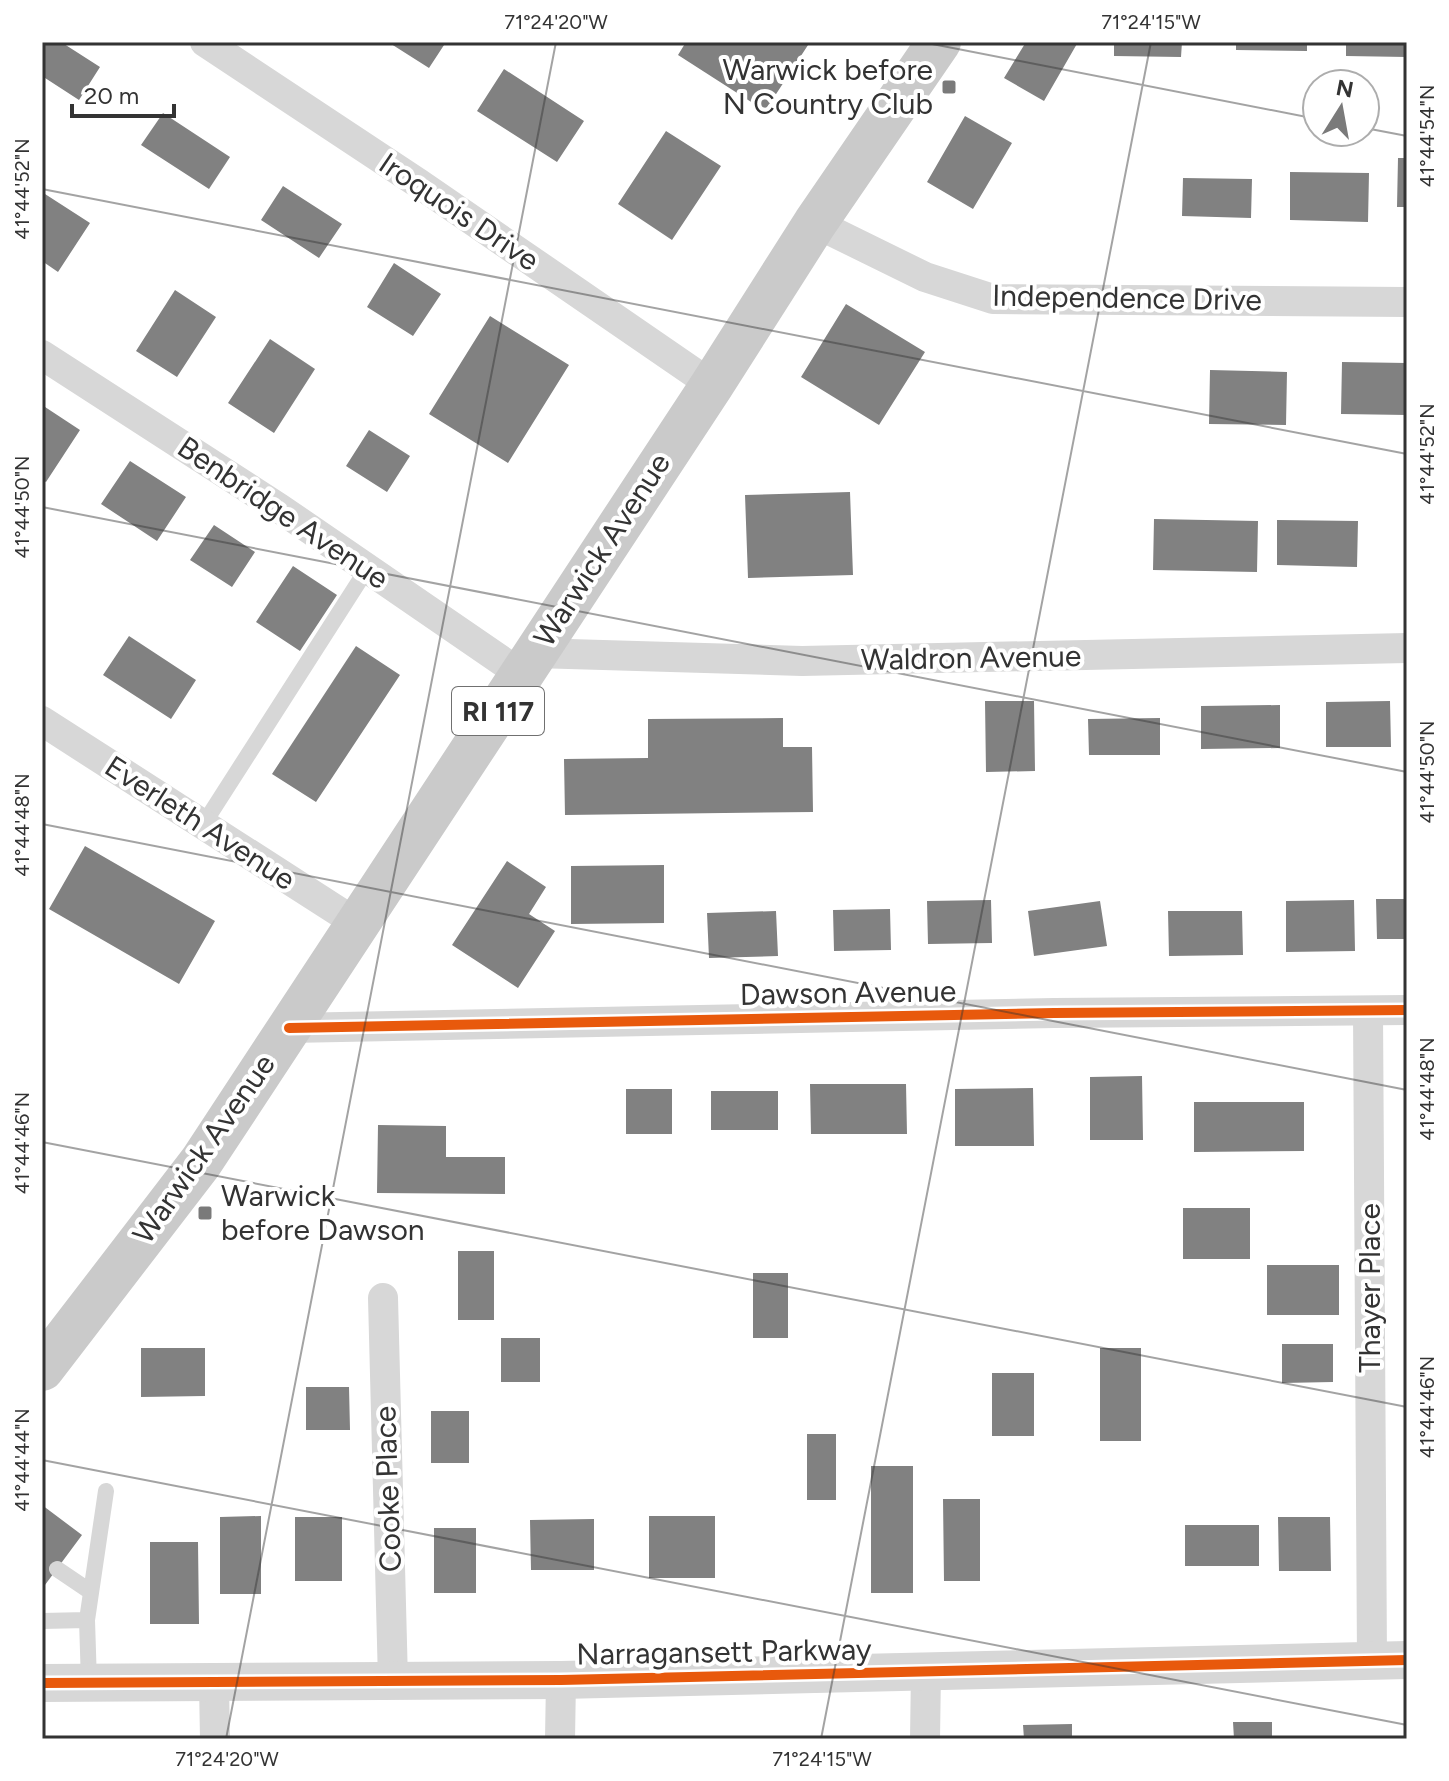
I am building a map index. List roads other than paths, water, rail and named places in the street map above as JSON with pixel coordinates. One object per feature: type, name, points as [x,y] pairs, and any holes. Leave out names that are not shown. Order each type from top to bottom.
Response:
[{"type":"main road","name":"Warwick Avenue","points":[[42,1369],[201,1162],[689,415],[712,385],[815,223],[939,42]]},
{"type":"street","name":"Iroquois Drive","points":[[205,42],[418,183],[712,385]]},
{"type":"street","name":"Independence Drive","points":[[815,223],[925,277],[993,299],[1407,302]]},
{"type":"street","name":"Benbridge Avenue","points":[[42,355],[279,508],[367,569],[528,664]]},
{"type":"street","name":"Waldron Avenue","points":[[528,664],[1407,648]]},
{"type":"street","name":"Everleth Avenue","points":[[42,721],[358,924]]},
{"type":"street","name":"Dawson Avenue","points":[[289,1028],[1054,1013],[1407,1010]]},
{"type":"street","name":"Thayer Place","points":[[1368,1012],[1390,1660]]},
{"type":"street","name":"Cooke Place","points":[[383,1298],[393,1681]]},
{"type":"street","name":"Narragansett Parkway","points":[[42,1683],[561,1680],[1390,1660]]},
{"type":"street","points":[[925,1739],[926,1671]]},
{"type":"street","points":[[560,1739],[561,1680]]},
{"type":"street","points":[[214,1684],[215,1739]]},
{"type":"lane","points":[[203,825],[367,569]]},
{"type":"lane","points":[[89,1684],[87,1620],[106,1491]]},
{"type":"lane","points":[[57,1569],[91,1592]]},
{"type":"lane","points":[[42,1621],[87,1620]]},
{"type":"place","name":"Warwick before N Country Club","points":[[949,87]]},
{"type":"place","name":"Warwick before Dawson","points":[[205,1213]]}]
